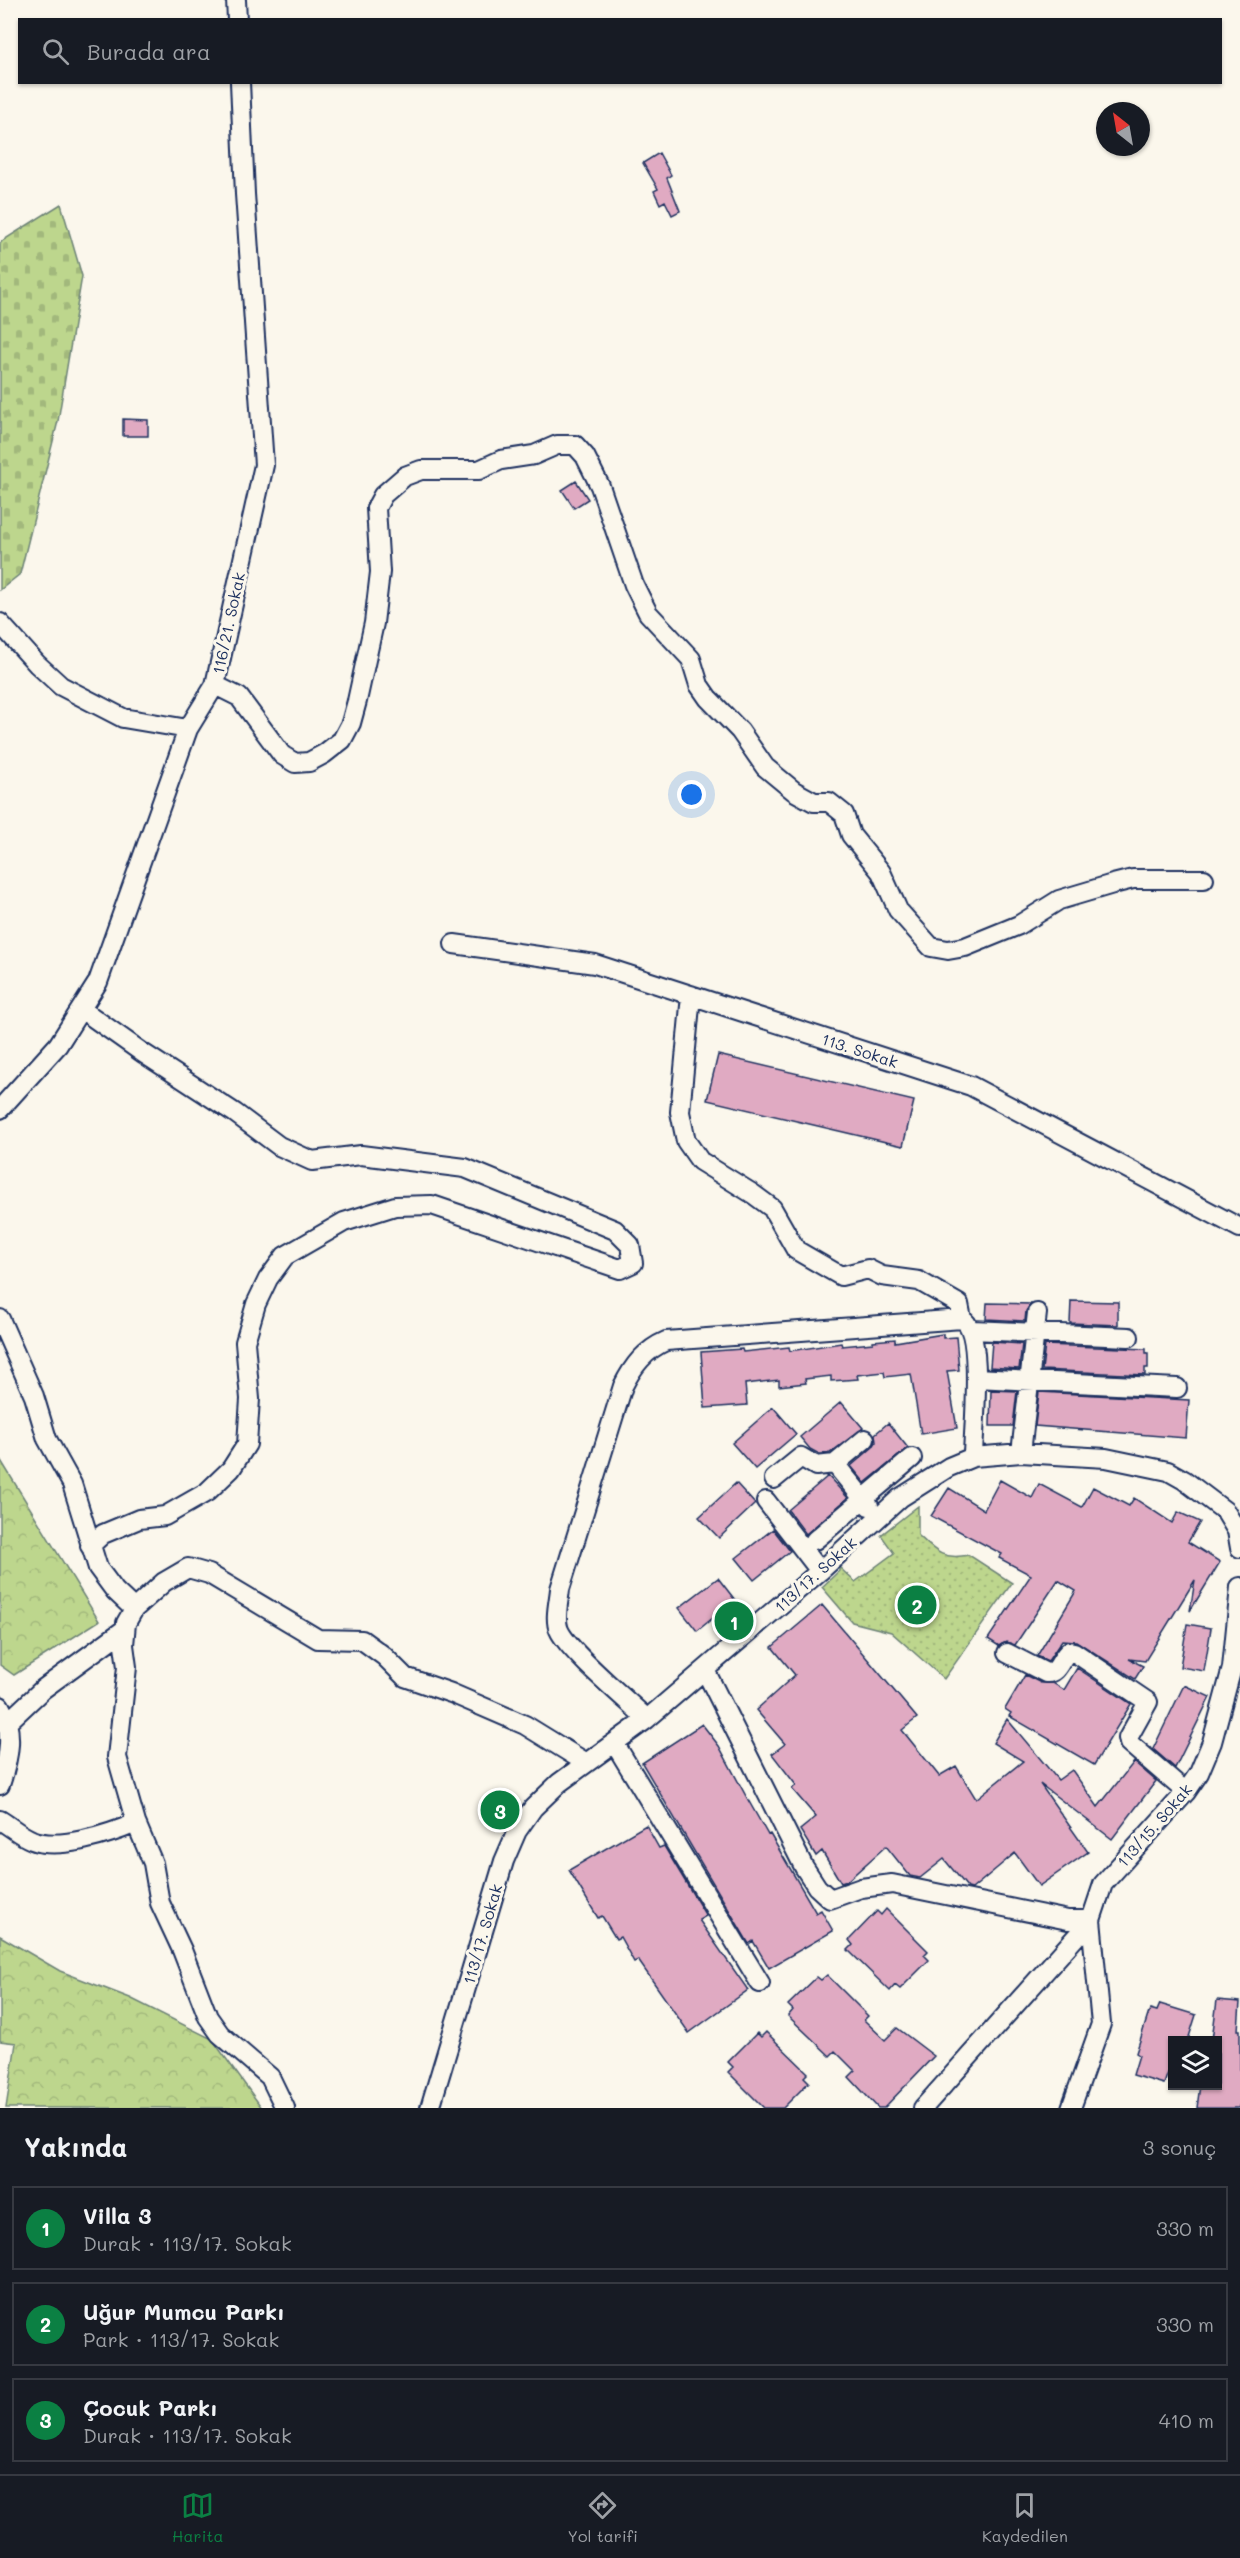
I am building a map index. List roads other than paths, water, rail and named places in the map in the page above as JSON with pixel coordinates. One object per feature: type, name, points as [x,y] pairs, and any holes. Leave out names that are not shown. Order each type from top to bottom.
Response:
[{"type":"street","points":[[236,0],[237,18]]},
{"type":"street","name":"116/21. Sokak","points":[[0,1109],[58,1045],[98,982],[188,729],[215,685],[264,465],[245,194],[240,84]]},
{"type":"street","points":[[215,685],[238,698],[282,754],[295,762],[309,762],[324,754],[342,740],[351,723],[357,701],[374,623],[380,572],[375,508],[383,495],[405,476],[422,470],[479,470],[501,460],[534,454],[557,445],[575,445],[585,456],[600,486],[634,585],[648,613],[691,659],[699,685],[708,699],[740,731],[765,767],[794,791],[814,802],[829,802],[844,814],[851,834],[881,873],[898,910],[931,947],[948,950],[965,947],[1019,925],[1059,900],[1133,879],[1204,879]]},
{"type":"street","points":[[0,622],[37,664],[61,686],[123,718],[188,729]]},
{"type":"street","name":"113. Sokak","points":[[454,944],[595,964],[971,1086],[1240,1228]]},
{"type":"street","points":[[691,995],[680,1112],[686,1141],[700,1161],[772,1208],[796,1250],[840,1276],[868,1269],[882,1276],[919,1281],[959,1305],[967,1324],[976,1378],[973,1457]]},
{"type":"street","points":[[81,1009],[235,1113],[279,1146],[312,1161],[361,1155],[465,1168],[615,1230],[630,1245],[633,1263],[620,1269],[432,1204],[395,1206],[344,1222],[285,1256],[260,1296],[245,1342],[250,1399],[247,1444],[231,1469],[207,1492],[165,1516],[139,1519],[103,1534],[90,1546]]},
{"type":"street","points":[[1021,1453],[1037,1313]]},
{"type":"street","points":[[0,1318],[34,1396],[47,1439],[72,1484],[98,1568],[115,1591],[134,1609]]},
{"type":"street","points":[[647,1719],[572,1648],[559,1632],[557,1623],[560,1589],[623,1386],[638,1360],[654,1346],[666,1341],[967,1324],[1035,1332],[1129,1337]]},
{"type":"street","points":[[976,1378],[1177,1388]]},
{"type":"street","points":[[774,1479],[801,1456],[816,1466],[835,1464],[865,1439]]},
{"type":"street","name":"113/17. Sokak","points":[[430,2108],[504,1861],[512,1841],[533,1808],[585,1762],[615,1744],[647,1719],[820,1571],[877,1517],[924,1481],[973,1457],[1021,1453],[1106,1458],[1168,1471],[1184,1480],[1225,1511],[1237,1531],[1240,1548]]},
{"type":"street","points":[[814,1540],[912,1458]]},
{"type":"street","points":[[835,1464],[877,1517]]},
{"type":"street","points":[[766,1501],[820,1571]]},
{"type":"street","points":[[285,2108],[270,2077],[220,2034],[208,2016],[195,1980],[160,1903],[153,1863],[136,1823],[117,1757],[127,1667],[124,1645],[126,1623],[134,1609],[164,1582],[188,1568],[209,1574],[318,1640],[362,1640],[384,1656],[405,1677],[451,1693],[525,1725],[585,1762]]},
{"type":"street","name":"113/15. Sokak","points":[[1091,1920],[1103,1884],[1186,1792],[1199,1773],[1212,1742],[1232,1668],[1240,1587]]},
{"type":"street","points":[[0,1785],[8,1761],[4,1713],[43,1689],[126,1629]]},
{"type":"street","points":[[1007,1653],[1046,1673],[1051,1673],[1065,1654],[1069,1651],[1074,1652],[1148,1702],[1128,1738],[1129,1743],[1186,1792]]},
{"type":"street","points":[[705,1670],[804,1867],[817,1887],[830,1899],[861,1888],[892,1884],[1068,1920],[1091,1920]]},
{"type":"street","points":[[615,1744],[760,1983]]},
{"type":"street","points":[[0,1820],[32,1841],[64,1843],[111,1834],[136,1823]]},
{"type":"street","points":[[923,2108],[1091,1920]]},
{"type":"street","points":[[1071,2108],[1101,2024],[1091,1920]]},
{"type":"place","name":"Uğur Mumcu Parkı","points":[[917,1605]]},
{"type":"place","name":"Villa 3","points":[[734,1621]]},
{"type":"place","name":"Çocuk Parkı","points":[[500,1810]]}]
